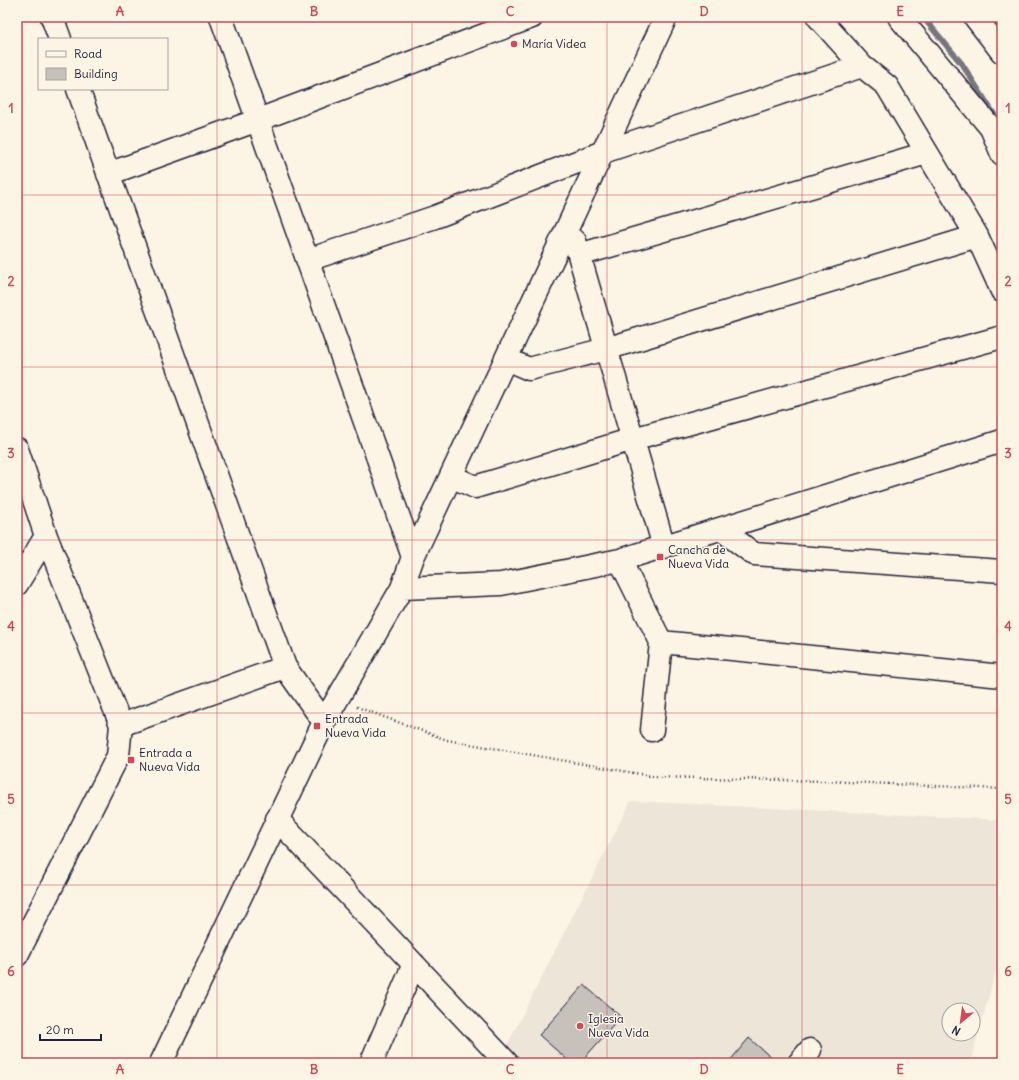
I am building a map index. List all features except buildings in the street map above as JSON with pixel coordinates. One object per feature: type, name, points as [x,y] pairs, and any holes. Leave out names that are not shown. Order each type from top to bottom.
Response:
[{"type":"street","points":[[52,17],[60,38]]},
{"type":"street","points":[[221,17],[413,557]]},
{"type":"street","points":[[108,174],[258,120],[532,17]]},
{"type":"street","points":[[161,1063],[324,722],[402,588],[413,557],[666,17]]},
{"type":"street","points":[[818,17],[862,66],[887,86],[977,236],[1002,291]]},
{"type":"street","points":[[899,17],[992,128],[1002,154]]},
{"type":"street","points":[[975,17],[1002,52]]},
{"type":"street","points":[[308,260],[435,217],[603,152],[862,66]]},
{"type":"street","points":[[78,90],[285,667],[324,722]]},
{"type":"street","points":[[579,255],[927,153]]},
{"type":"street","points":[[570,223],[664,547]]},
{"type":"street","points":[[506,359],[529,369],[606,349],[977,236]]},
{"type":"street","points":[[451,476],[475,487],[633,439],[1002,336]]},
{"type":"street","points":[[402,588],[501,584],[620,560],[722,530],[1002,441]]},
{"type":"street","points":[[17,955],[118,756],[121,725],[46,536],[18,457]]},
{"type":"street","points":[[722,530],[754,554],[1002,571]]},
{"type":"street","points":[[17,584],[46,536]]},
{"type":"street","points":[[620,560],[661,642],[652,730]]},
{"type":"street","points":[[661,642],[1002,676]]},
{"type":"street","points":[[121,725],[285,667]]},
{"type":"street","points":[[277,819],[507,1063]]},
{"type":"street","points":[[371,1063],[414,964]]},
{"type":"path","points":[[336,699],[447,740],[657,778],[825,781],[1002,789]]},
{"type":"shaded area","points":[[631,801],[1002,820],[1002,949],[981,1024],[981,1002],[941,1002],[941,1042],[976,1042],[970,1063],[498,1063]]},
{"type":"waterway","points":[[923,17],[962,64],[999,122]]},
{"type":"place","name":"María Videa","points":[[514,44]]},
{"type":"place","name":"Cancha de Nueva Vida","points":[[660,557]]},
{"type":"place","name":"Entrada Nueva Vida","points":[[317,726]]},
{"type":"place","name":"Entrada a Nueva Vida","points":[[131,760]]},
{"type":"place","name":"Iglesia Nueva Vida","points":[[580,1026]]}]
